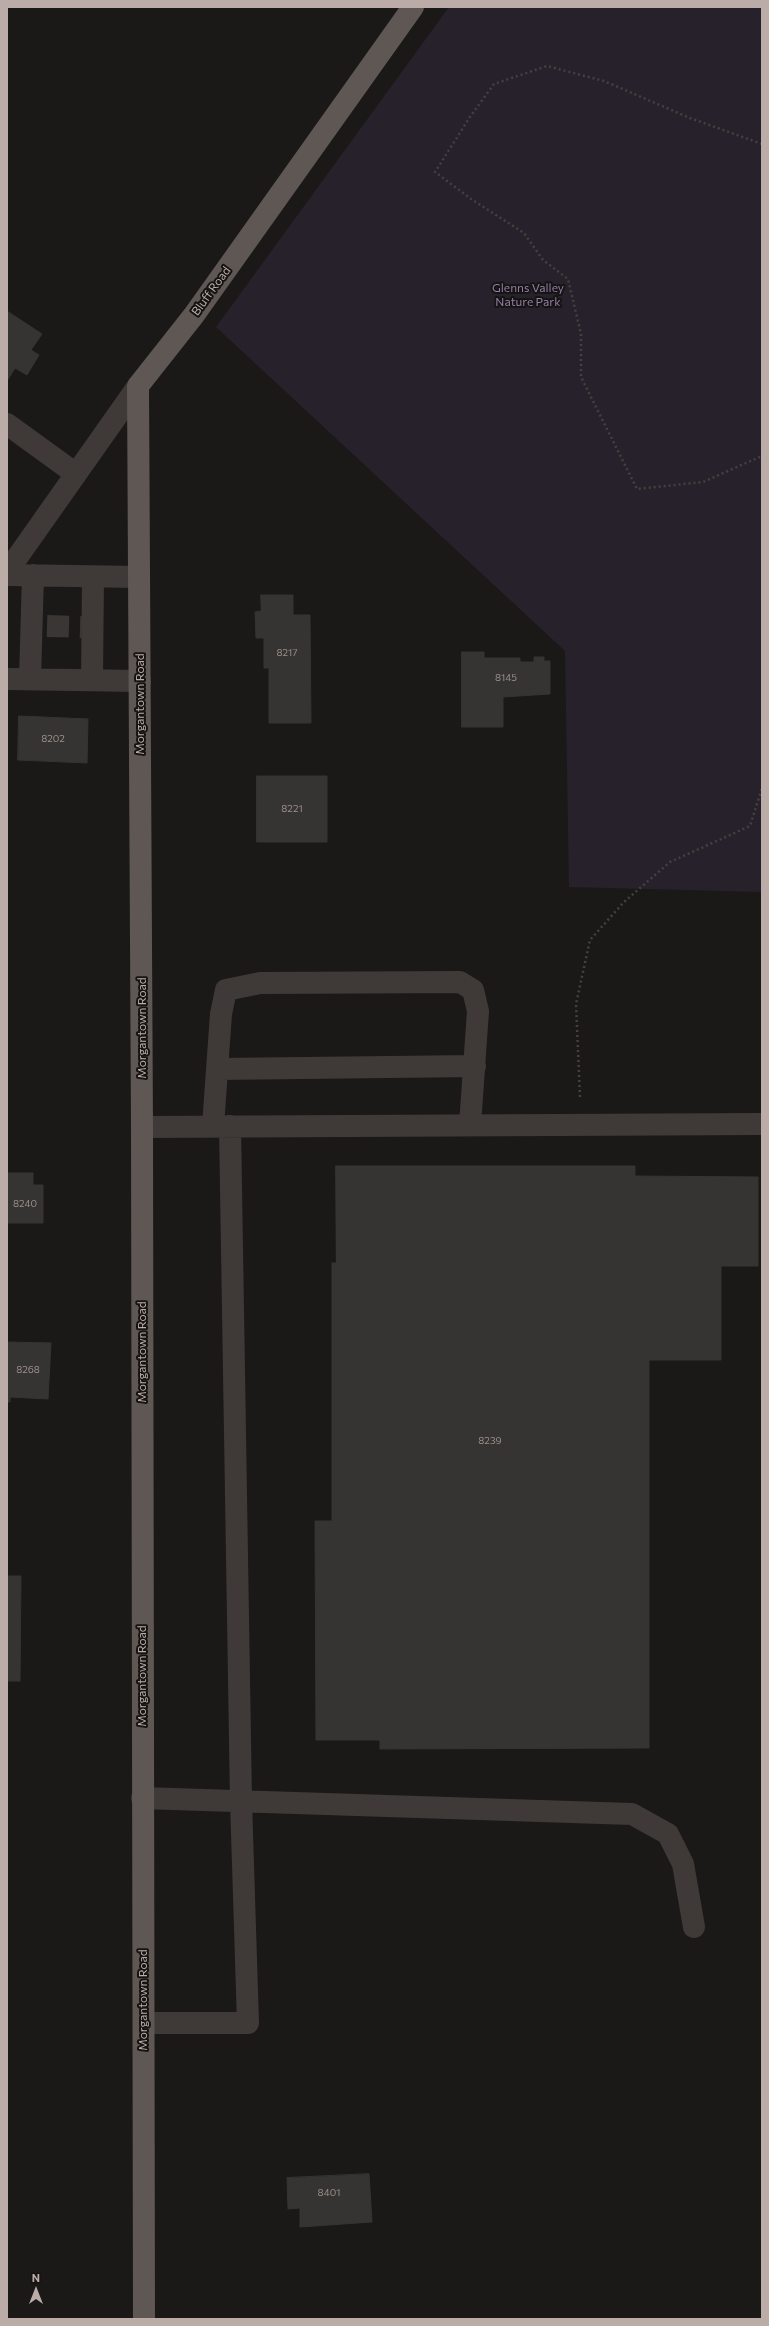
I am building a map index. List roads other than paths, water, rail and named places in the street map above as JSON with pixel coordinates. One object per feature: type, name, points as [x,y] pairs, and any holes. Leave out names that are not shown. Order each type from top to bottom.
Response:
[{"type":"main road","name":"Bluff Road","points":[[138,386],[194,315],[413,7]]},
{"type":"main road","name":"Morgantown Road","points":[[138,386],[142,1127],[144,2319]]},
{"type":"street","name":"Bluff Road","points":[[7,573],[138,386]]},
{"type":"street","points":[[7,424],[76,474]]},
{"type":"street","points":[[7,573],[93,577],[139,577]]},
{"type":"street","points":[[30,679],[39,626],[33,575]]},
{"type":"street","points":[[92,680],[88,626],[93,577]]},
{"type":"street","points":[[7,679],[140,681]]},
{"type":"street","points":[[144,2023],[248,2023],[222,1126],[218,1069],[220,1014],[226,990],[260,983],[460,982],[473,990],[478,1011],[470,1125]]},
{"type":"street","points":[[218,1069],[475,1066]]},
{"type":"street","points":[[142,1127],[762,1124]]},
{"type":"street","points":[[142,1798],[632,1814],[668,1834],[683,1864],[694,1927]]},
{"type":"tunnel","points":[[47,626],[82,627]]},
{"type":"park label","name":"Glenns Valley Nature Park","points":[[528,295]]}]
